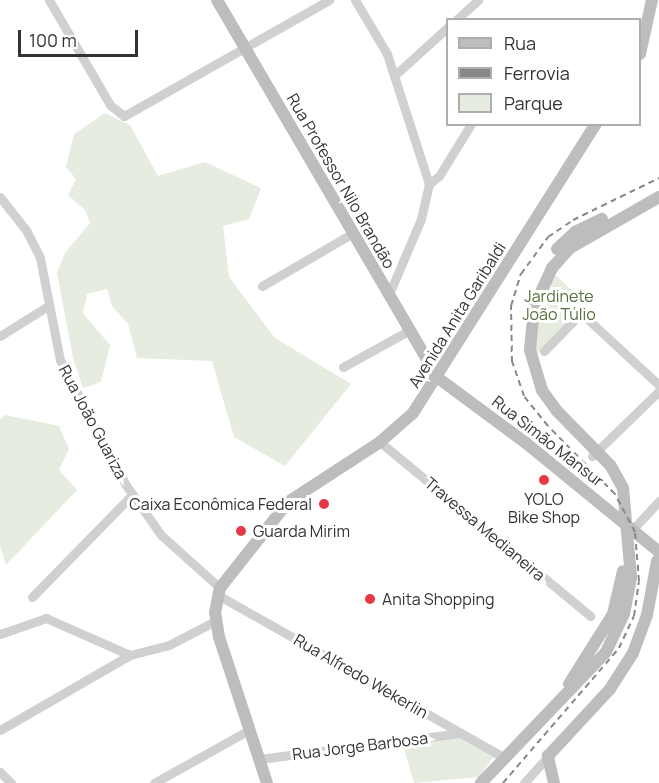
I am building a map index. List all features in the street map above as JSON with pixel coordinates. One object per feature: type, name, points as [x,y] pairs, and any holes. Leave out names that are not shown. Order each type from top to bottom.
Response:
[{"type":"main road","name":"Rua Professor Nilo Brandão","points":[[217,0],[438,378]]},
{"type":"main road","points":[[641,46],[652,0]]},
{"type":"main road","name":"Avenida Anita Garibaldi","points":[[219,591],[276,515],[309,487],[380,442],[413,413],[438,378],[595,126]]},
{"type":"main road","points":[[482,783],[503,757],[560,697],[598,662],[618,629],[629,596],[630,528],[619,490],[594,454],[556,411],[539,383],[531,350],[534,307],[552,268],[570,248],[659,196]]},
{"type":"main road","name":"Rua Simão Mansur","points":[[438,378],[526,443],[630,528],[658,558]]},
{"type":"main road","points":[[560,697],[613,614],[620,597],[630,528]]},
{"type":"main road","name":"Rua Simão Mansur","points":[[630,528],[658,558]]},
{"type":"main road","points":[[630,554],[635,545],[645,545]]},
{"type":"main road","points":[[554,783],[548,756],[622,672],[647,615],[658,558]]},
{"type":"main road","points":[[219,591],[215,621],[267,783]]},
{"type":"street","points":[[49,0],[110,105],[121,116],[128,115],[329,0]]},
{"type":"street","points":[[355,0],[383,45],[395,75],[429,184],[425,209],[389,294]]},
{"type":"street","points":[[458,18],[478,0]]},
{"type":"street","points":[[395,75],[446,28]]},
{"type":"street","points":[[429,184],[439,176],[470,126]]},
{"type":"street","name":"Rua João Guariza","points":[[0,197],[35,245],[44,270],[55,343],[68,380],[132,495],[169,544],[219,591]]},
{"type":"street","points":[[262,286],[353,233]]},
{"type":"street","points":[[0,336],[48,306]]},
{"type":"street","points":[[544,351],[581,313],[659,385]]},
{"type":"street","points":[[343,367],[410,330]]},
{"type":"street","points":[[594,454],[659,391]]},
{"type":"street","name":"Travessa Medianeira","points":[[380,442],[590,616]]},
{"type":"street","points":[[32,597],[132,495]]},
{"type":"street","points":[[630,528],[659,501]]},
{"type":"street","name":"Rua Alfredo Wekerlin","points":[[219,591],[503,757]]},
{"type":"street","points":[[0,634],[46,618],[130,655]]},
{"type":"street","points":[[0,730],[130,655],[169,645],[215,621]]},
{"type":"street","points":[[154,783],[249,730]]},
{"type":"street","name":"Rua Jorge Barbosa","points":[[259,759],[461,733]]},
{"type":"street","points":[[525,783],[548,756]]},
{"type":"street","points":[[0,772],[11,783]]},
{"type":"green space","points":[[105,113],[130,125],[158,176],[205,162],[261,188],[249,219],[223,226],[229,277],[275,338],[351,384],[285,466],[234,437],[212,361],[137,358],[128,324],[112,306],[107,289],[87,294],[83,313],[110,345],[101,382],[83,388],[73,358],[57,273],[65,253],[90,223],[85,210],[68,195],[76,179],[66,167],[74,134]]},
{"type":"green space","name":"Jardinete João Túlio","points":[[553,273],[587,304],[535,356],[537,313]]},
{"type":"green space","points":[[5,415],[59,426],[69,449],[59,470],[77,490],[6,565],[0,546],[0,419]]},
{"type":"green space","points":[[464,738],[494,756],[479,777],[414,783],[403,745]]},
{"type":"railway","points":[[503,783],[619,648],[634,616],[639,581],[635,532],[615,494],[548,426],[524,396],[512,362],[511,306],[521,274],[548,237],[573,220],[659,178]]},
{"type":"place","name":"YOLO Bike Shop","points":[[544,480]]},
{"type":"place","name":"Caixa Econômica Federal","points":[[324,504]]},
{"type":"place","name":"Guarda Mirim","points":[[241,531]]},
{"type":"place","name":"Anita Shopping","points":[[370,599]]}]
